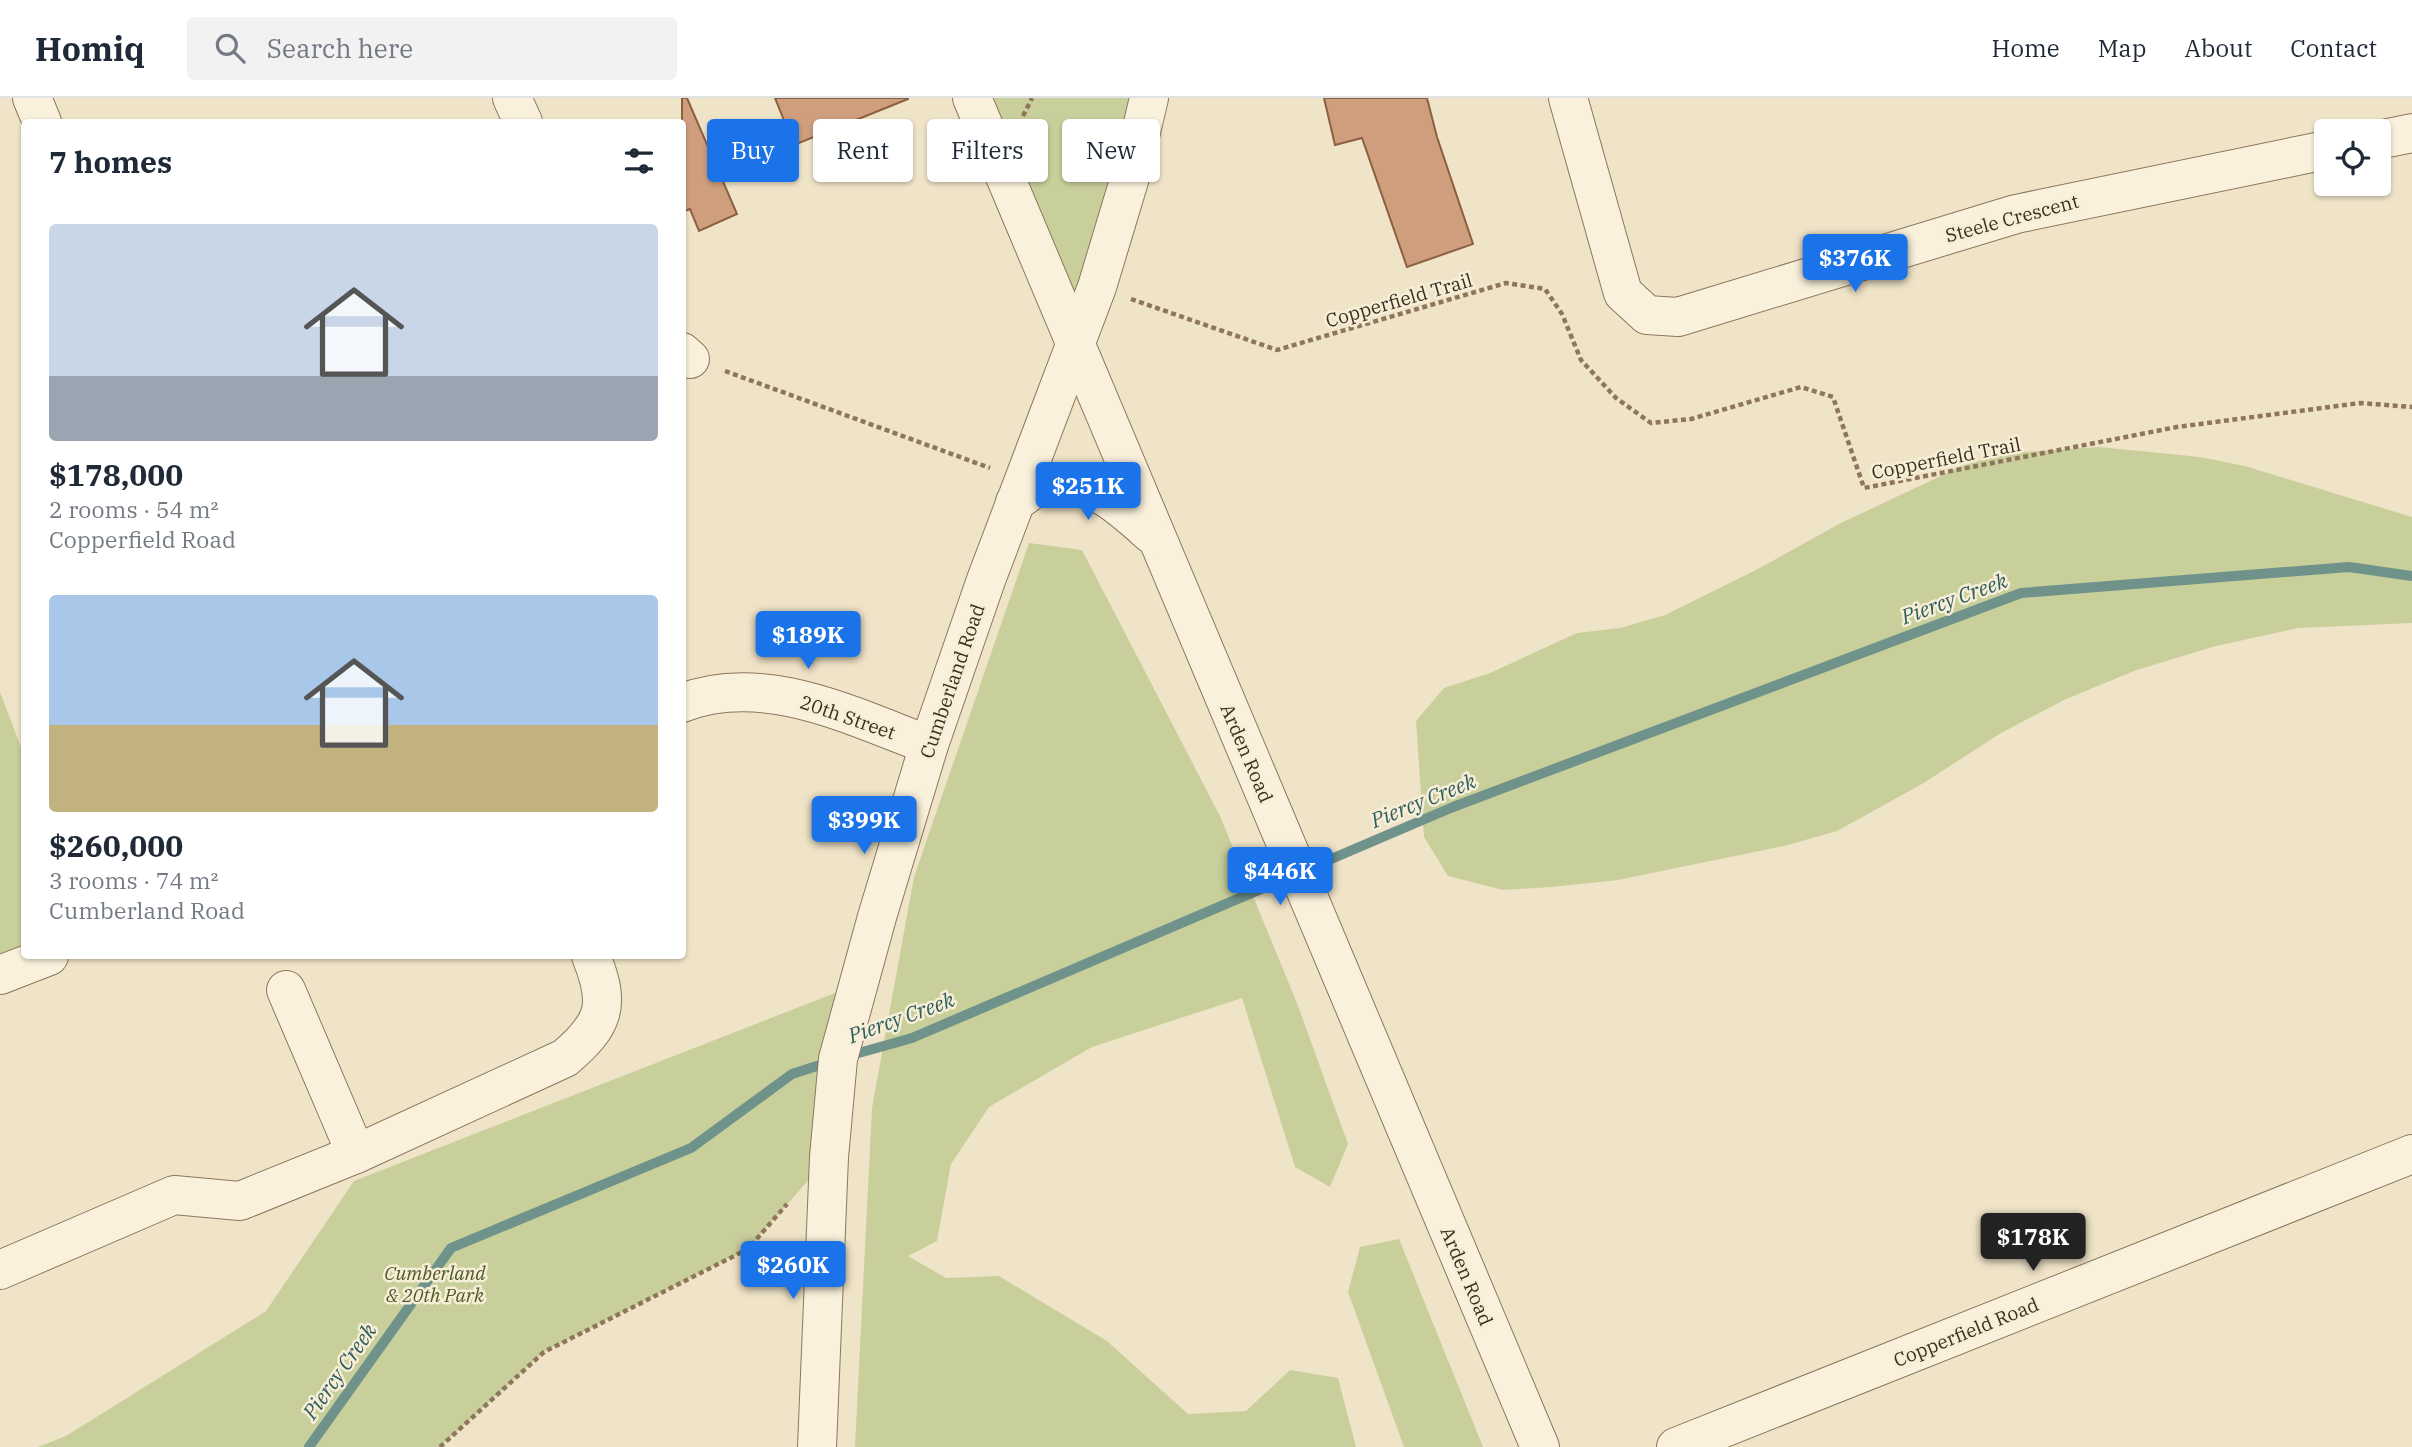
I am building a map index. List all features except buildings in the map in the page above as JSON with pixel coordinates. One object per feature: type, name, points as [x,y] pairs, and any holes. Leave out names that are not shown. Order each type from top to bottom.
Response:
[{"type":"street","points":[[32,98],[41,119]]},
{"type":"street","points":[[512,98],[522,119]]},
{"type":"street","name":"Arden Road","points":[[972,98],[1540,1447]]},
{"type":"street","name":"Cumberland Road","points":[[817,1447],[829,1157],[838,1059],[929,745],[1019,491],[1097,287],[1149,98]]},
{"type":"street","name":"Steele Crescent","points":[[1568,98],[1623,293],[1647,315],[1678,317],[2016,214],[2314,152]]},
{"type":"street","points":[[2391,137],[2412,133]]},
{"type":"street","points":[[1019,491],[1045,483],[1081,484],[1117,504],[1156,538]]},
{"type":"street","name":"20th Street","points":[[686,701],[699,696],[755,693],[806,700],[929,745]]},
{"type":"street","points":[[0,975],[41,959]]},
{"type":"street","points":[[0,1270],[174,1195],[240,1201],[356,1154],[565,1058],[589,1037],[600,1017],[602,984],[591,959]]},
{"type":"street","points":[[286,990],[356,1154]]},
{"type":"street","name":"Copperfield Road","points":[[1676,1447],[2412,1154]]},
{"type":"path","name":"Copperfield Trail","points":[[1097,287],[1277,350],[1506,283],[1545,289],[1562,314],[1581,360],[1616,398],[1651,423],[1691,419],[1801,387],[1833,397],[1864,488],[2177,427],[2360,403],[2412,407]]},
{"type":"path","points":[[686,355],[1019,491]]},
{"type":"path","points":[[440,1447],[544,1352],[748,1249],[829,1157]]},
{"type":"green space","points":[[972,98],[1149,98],[1143,119],[1062,119],[1062,182],[1123,182],[1074,344],[1007,182],[1048,182],[1048,119],[981,119]]},
{"type":"green space","points":[[2100,447],[2200,457],[2245,466],[2412,517],[2412,623],[2298,628],[2212,647],[2134,671],[2064,700],[2001,733],[1922,784],[1837,831],[1784,846],[1618,880],[1552,887],[1503,890],[1448,876],[1424,837],[1416,721],[1444,688],[1490,673],[1577,633],[1620,628],[1665,615],[1754,571],[1841,523],[1964,465],[2007,453]]},
{"type":"green space","points":[[1029,543],[1082,550],[1220,816],[1297,1003],[1348,1144],[1330,1187],[1295,1167],[1242,998],[1092,1047],[989,1107],[951,1164],[937,1241],[908,1256],[946,1278],[999,1276],[1107,1341],[1188,1414],[1246,1411],[1290,1370],[1338,1378],[1356,1447],[855,1447],[872,1108],[914,877]]},
{"type":"green space","points":[[0,692],[21,747],[21,958],[0,975]]},
{"type":"green space","name":"Cumberland & 20th Park","points":[[858,984],[829,1157],[748,1249],[544,1352],[440,1447],[38,1447],[66,1436],[266,1311],[354,1181]]},
{"type":"green space","points":[[1399,1239],[1483,1447],[1404,1447],[1348,1292],[1360,1247]]},
{"type":"waterway","name":"Piercy Creek","points":[[848,1056],[912,1038],[1453,807],[2021,593],[2349,567],[2412,576]]},
{"type":"waterway","name":"Piercy Creek","points":[[309,1447],[451,1248],[691,1148],[792,1074],[829,1062]]}]
